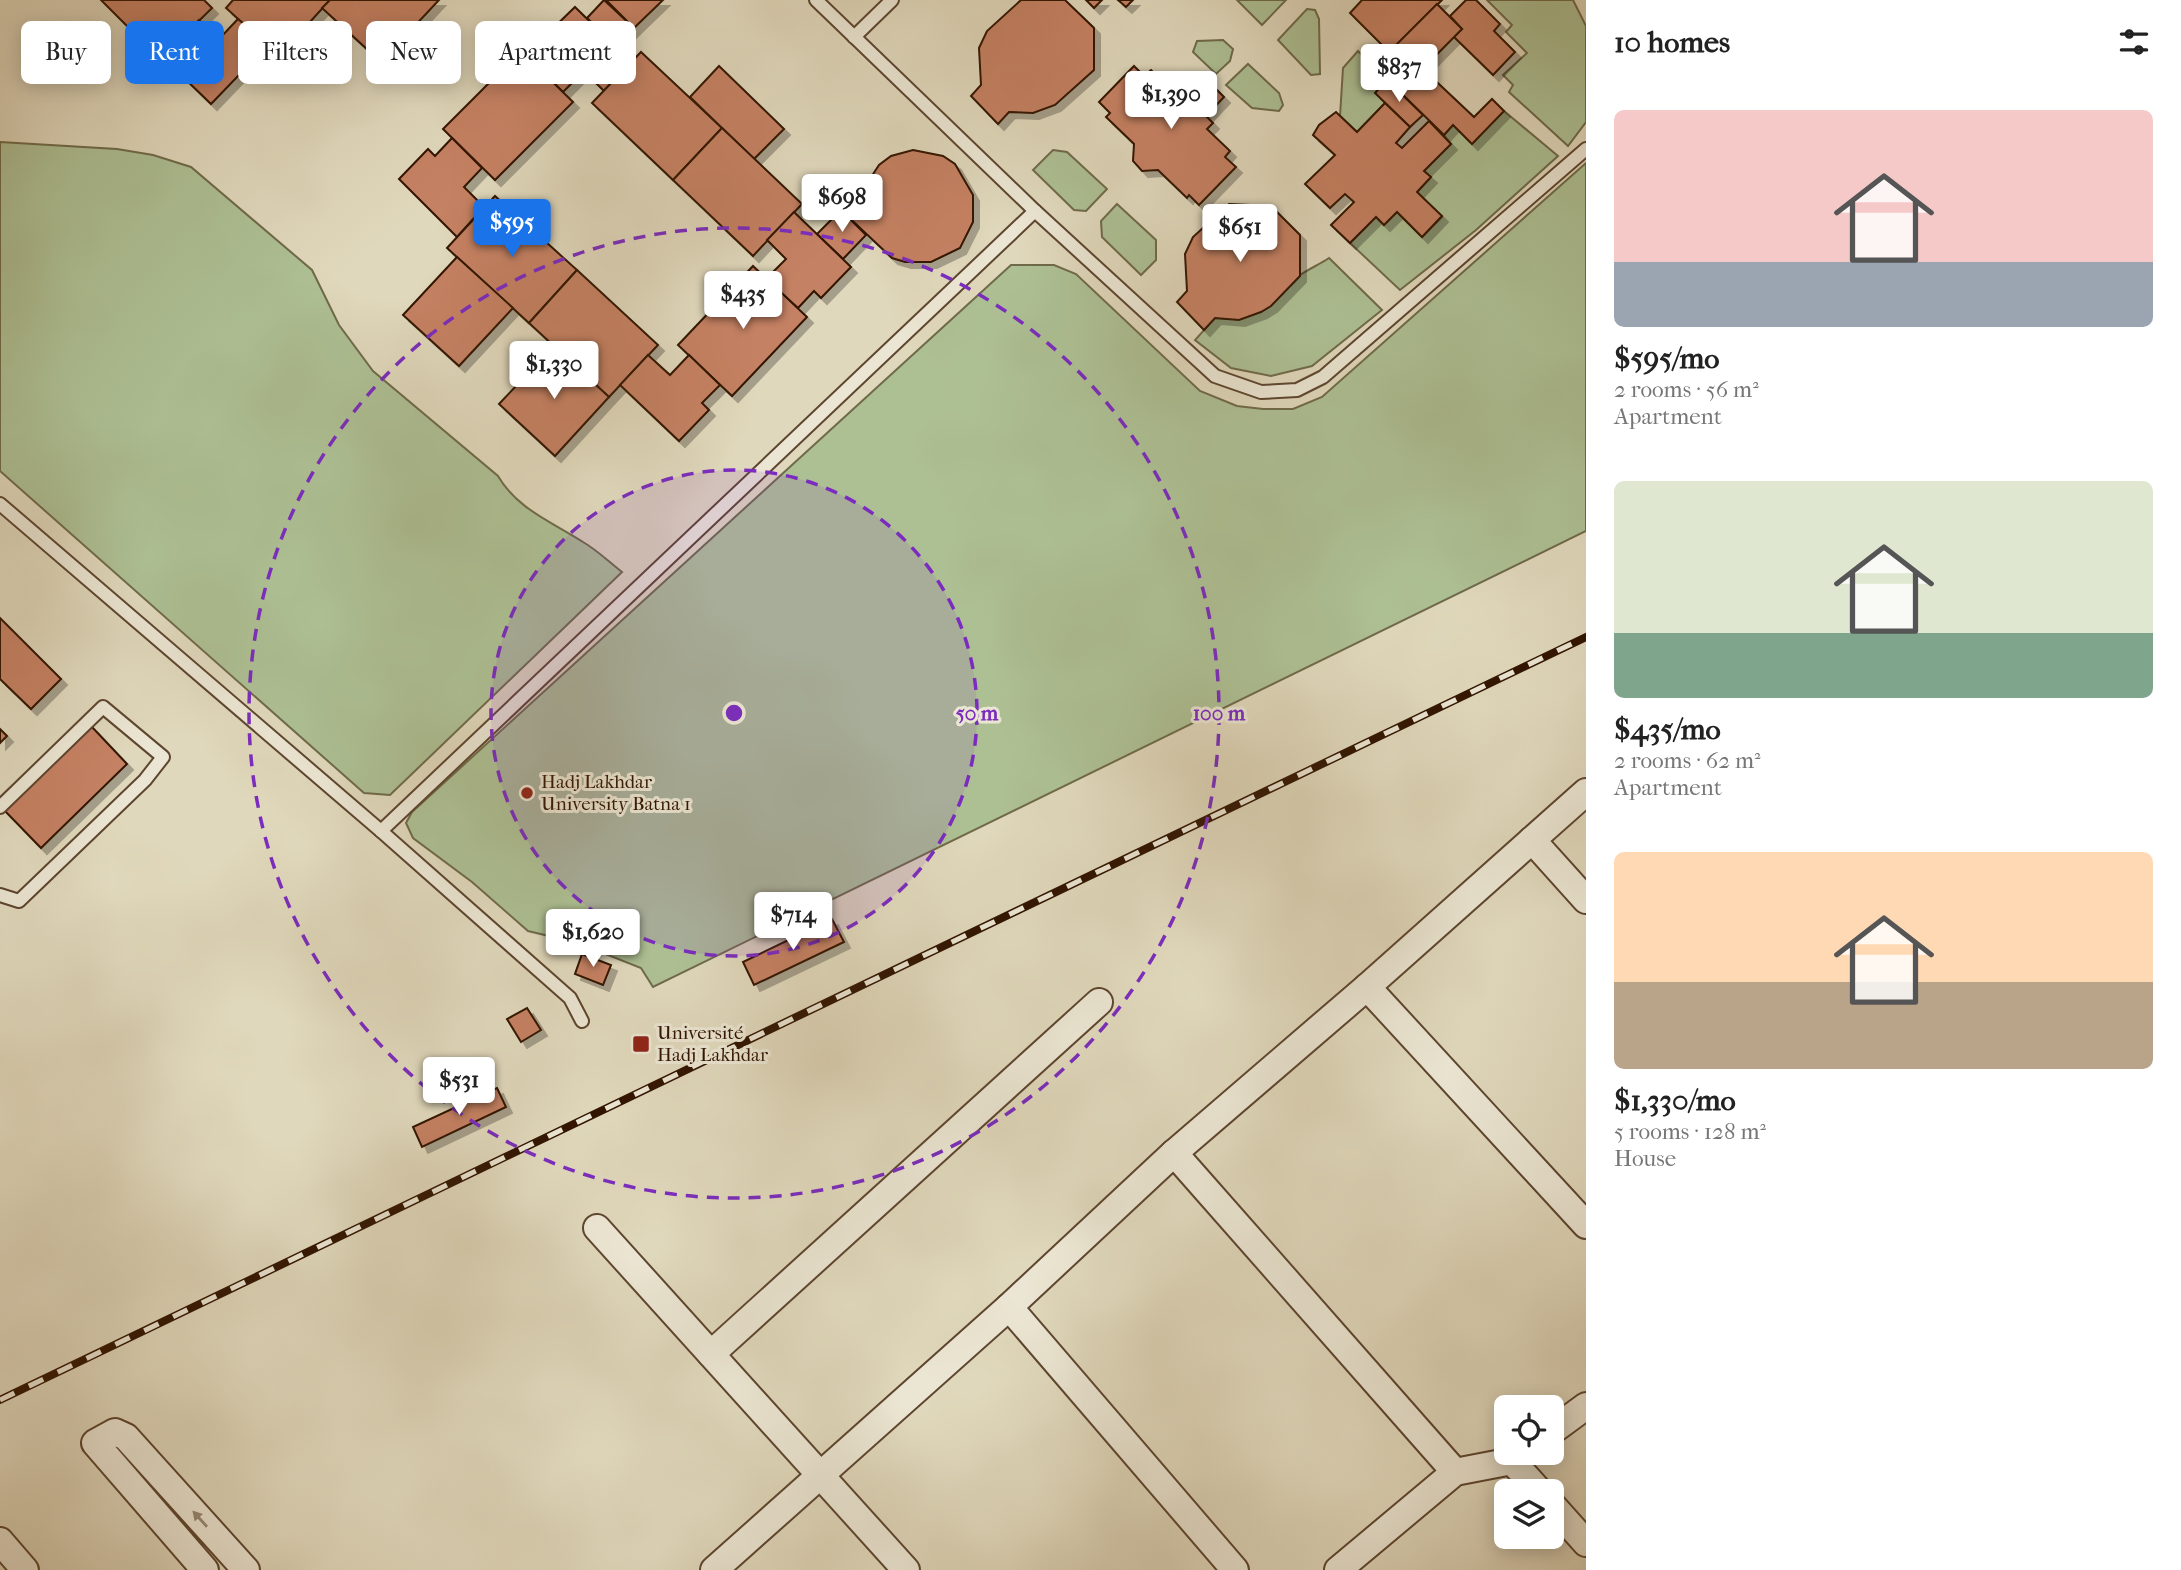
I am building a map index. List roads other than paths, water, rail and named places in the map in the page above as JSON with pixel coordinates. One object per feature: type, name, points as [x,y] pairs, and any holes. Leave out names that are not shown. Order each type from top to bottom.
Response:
[{"type":"street","points":[[714,1570],[1010,1307],[1174,1153],[1367,987],[1586,792]]},
{"type":"street","points":[[1532,840],[1586,900]]},
{"type":"street","points":[[1367,987],[1586,1225]]},
{"type":"street","points":[[710,1354],[1100,1002]]},
{"type":"street","points":[[1174,1153],[1455,1472]]},
{"type":"street","points":[[597,1228],[906,1570]]},
{"type":"street","points":[[1010,1307],[1234,1570]]},
{"type":"street","points":[[1564,1422],[1586,1406]]},
{"type":"street","points":[[205,1570],[95,1443],[115,1432],[126,1437],[246,1570]]},
{"type":"street","points":[[1338,1570],[1455,1472],[1494,1463]]},
{"type":"street","points":[[1564,1518],[1586,1543]]},
{"type":"street","points":[[0,1541],[25,1570]]},
{"type":"lane","points":[[816,0],[1035,211],[1215,376],[1261,392],[1297,390],[1323,377],[1586,149]]},
{"type":"lane","points":[[854,37],[892,0]]},
{"type":"lane","points":[[381,831],[1035,211]]},
{"type":"lane","points":[[0,504],[381,831],[570,998],[582,1021]]},
{"type":"lane","points":[[0,807],[103,707],[163,757],[145,780],[19,901],[0,895]]},
{"type":"railway","points":[[0,1400],[1586,637]]},
{"type":"place","name":"Hadj Lakhdar University Batna 1","points":[[527,793]]},
{"type":"place","name":"Université Hadj Lakhdar","points":[[641,1044]]}]
